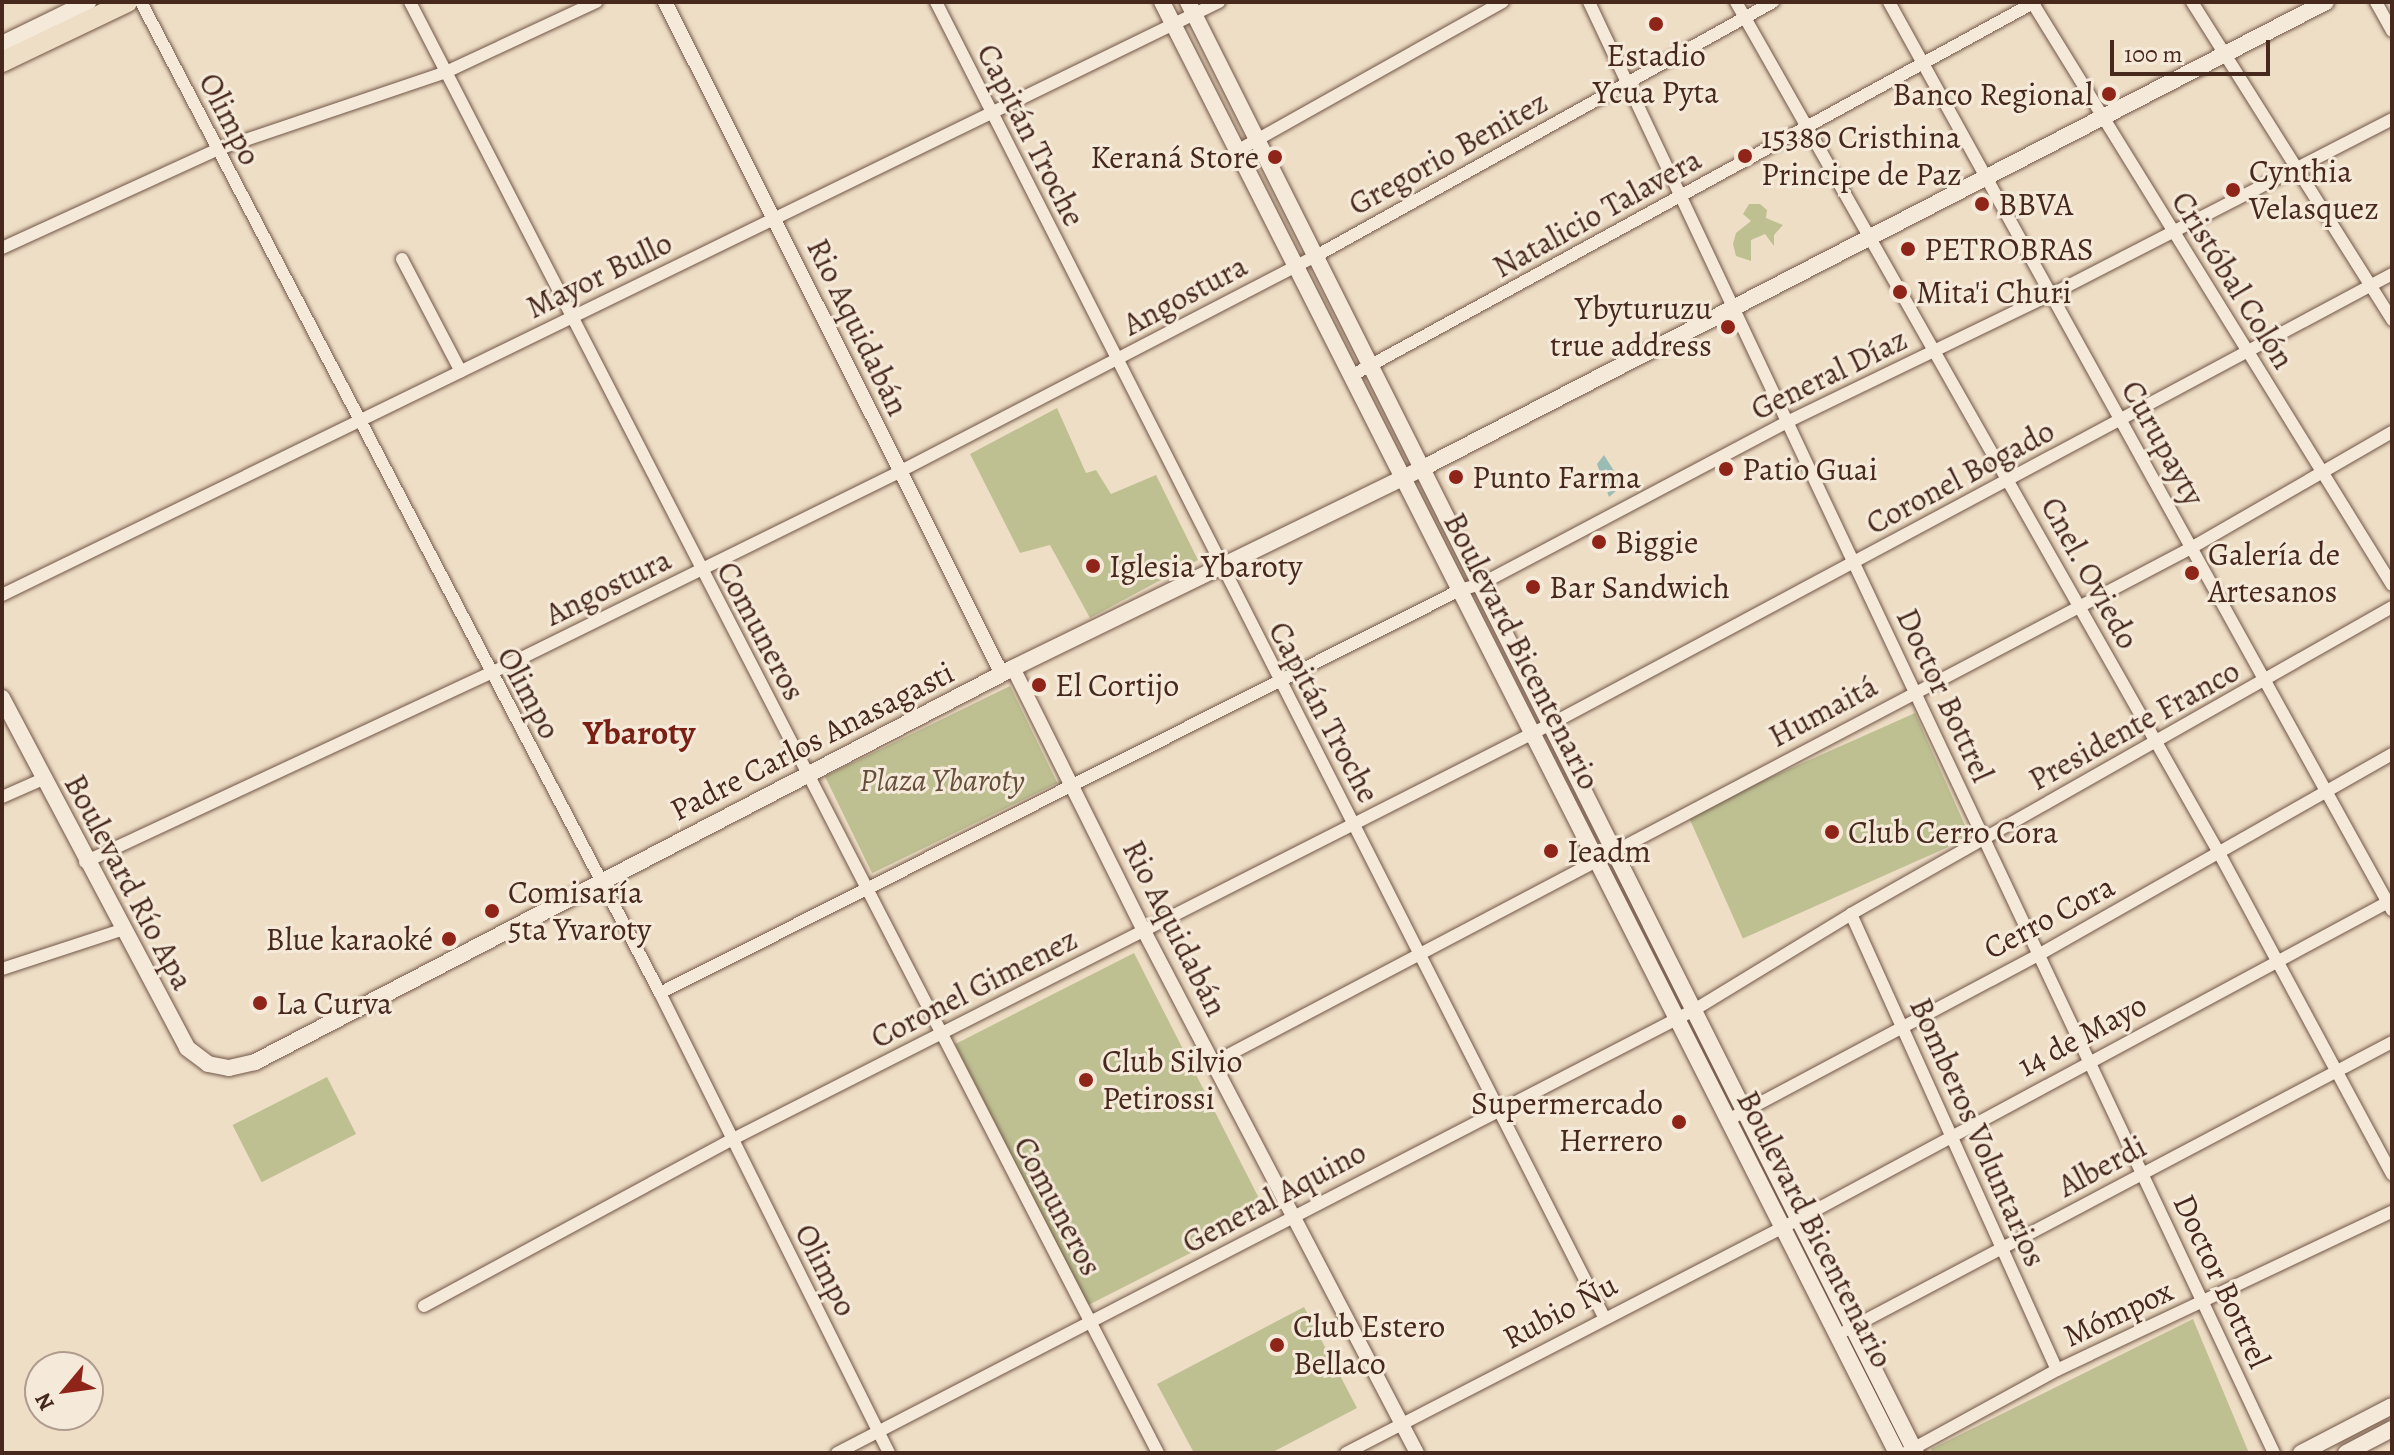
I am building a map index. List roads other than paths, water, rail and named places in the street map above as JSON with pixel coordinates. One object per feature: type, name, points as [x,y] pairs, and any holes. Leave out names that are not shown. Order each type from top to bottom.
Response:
[{"type":"highway","points":[[2,62],[127,2]]},
{"type":"main road","points":[[2,44],[88,2]]},
{"type":"main road","name":"Boulevard Bicentenario","points":[[1162,2],[1897,1453]]},
{"type":"main road","name":"Padre Carlos Anasagasti","points":[[229,1068],[255,1062],[1008,671],[1402,475],[1423,468],[2102,119],[2222,52],[2326,2]]},
{"type":"main road","name":"Boulevard Bicentenario","points":[[1192,9],[1853,1327],[1912,1452]]},
{"type":"main road","name":"Boulevard Río Apa","points":[[2,698],[85,862],[187,1048],[208,1064],[229,1068]]},
{"type":"main road","points":[[2301,1453],[2392,1406]]},
{"type":"main road","points":[[2346,1453],[2392,1429]]},
{"type":"street","name":"Olimpo","points":[[141,2],[358,425],[660,993],[889,1453]]},
{"type":"street","name":"Comuneros","points":[[410,2],[700,570],[808,774],[938,1034],[1158,1453]]},
{"type":"street","points":[[2,248],[216,150],[446,72],[596,2]]},
{"type":"street","name":"Rio Aquidabán","points":[[665,2],[897,473],[1070,784],[1417,1453]]},
{"type":"street","name":"Capitán Troche","points":[[936,2],[1277,681],[1423,953],[1604,1317]]},
{"type":"street","name":"Mayor Bullo","points":[[2,595],[358,425],[570,316],[993,116],[1174,25],[1192,9],[1219,2]]},
{"type":"street","points":[[1237,151],[1503,2]]},
{"type":"street","name":"Doctor Bottrel","points":[[1589,2],[2274,1453]]},
{"type":"street","name":"Cnel. Oviedo","points":[[1736,2],[2219,853],[2392,1174]]},
{"type":"street","name":"Gregorio Benitez","points":[[1316,256],[1773,2]]},
{"type":"street","name":"Curupayty","points":[[1889,2],[2391,904]]},
{"type":"street","name":"Natalicio Talavera","points":[[1351,376],[2033,2]]},
{"type":"street","name":"Cristóbal Colón","points":[[2033,2],[2171,232],[2392,585]]},
{"type":"street","points":[[2192,2],[2392,320]]},
{"type":"street","points":[[2376,2],[2392,31]]},
{"type":"street","name":"General Díaz","points":[[660,993],[1070,784],[1460,590],[1481,584],[1787,422],[2052,294],[2293,167],[2392,119]]},
{"type":"street","name":"Angostura","points":[[85,862],[489,674],[897,473],[1316,256]]},
{"type":"street","points":[[402,259],[461,372]]},
{"type":"street","name":"Coronel Bogado","points":[[1551,724],[2249,355],[2368,284],[2392,274]]},
{"type":"street","name":"Humaitá","points":[[1213,1063],[1598,864],[1615,852],[1915,692],[2191,548],[2392,432]]},
{"type":"street","name":"Presidente Franco","points":[[1694,1010],[1851,914],[2392,607]]},
{"type":"street","name":"Coronel Gimenez","points":[[424,1306],[731,1140],[1551,724]]},
{"type":"street","name":"Cerro Cora","points":[[1728,1120],[1901,1024],[2040,954],[2392,754]]},
{"type":"street","points":[[2,797],[43,779]]},
{"type":"street","name":"14 de Mayo","points":[[1799,1219],[2278,960],[2391,904]]},
{"type":"street","name":"Bomberos Voluntarios","points":[[1851,914],[2057,1370]]},
{"type":"street","points":[[2,969],[121,930]]},
{"type":"street","name":"General Aquino","points":[[837,1453],[1294,1217],[1675,1015],[1694,1010]]},
{"type":"street","name":"Alberdi","points":[[1837,1335],[2392,1042]]},
{"type":"street","name":"Mómpox","points":[[1912,1452],[2057,1370],[2392,1212]]},
{"type":"street","name":"Rubio Ñu","points":[[1346,1453],[1604,1317],[1799,1219]]},
{"type":"water","points":[[1604,455],[1623,485],[1609,497],[1597,464]]},
{"type":"place","name":"Estadio Ycua Pyta","points":[[1656,24]]},
{"type":"place","name":"Banco Regional","points":[[2109,94]]},
{"type":"place","name":"15380 Cristhina Principe de Paz","points":[[1745,156]]},
{"type":"place","name":"Keraná Store","points":[[1275,157]]},
{"type":"place","name":"Cynthia Velasquez","points":[[2233,190]]},
{"type":"place","name":"BBVA","points":[[1982,204]]},
{"type":"place","name":"PETROBRAS","points":[[1908,249]]},
{"type":"place","name":"Mita'i Churi","points":[[1900,292]]},
{"type":"place","name":"Ybyturuzu true address","points":[[1728,327]]},
{"type":"place","name":"Patio Guai","points":[[1726,469]]},
{"type":"place","name":"Punto Farma","points":[[1456,477]]},
{"type":"place","name":"Biggie","points":[[1599,542]]},
{"type":"place","name":"Iglesia Ybaroty","points":[[1093,566]]},
{"type":"place","name":"Galería de Artesanos","points":[[2192,573]]},
{"type":"place","name":"Bar Sandwich","points":[[1533,587]]},
{"type":"place","name":"El Cortijo","points":[[1039,685]]},
{"type":"place","name":"Club Cerro Cora","points":[[1832,832]]},
{"type":"place","name":"Ieadm","points":[[1551,851]]},
{"type":"place","name":"Comisaría 5ta Yvaroty","points":[[492,911]]},
{"type":"place","name":"Blue karaoké","points":[[449,939]]},
{"type":"place","name":"La Curva","points":[[260,1003]]},
{"type":"place","name":"Club Silvio Petirossi","points":[[1086,1080]]},
{"type":"place","name":"Supermercado Herrero","points":[[1679,1122]]},
{"type":"place","name":"Club Estero Bellaco","points":[[1277,1345]]},
{"type":"district","name":"Ybaroty","points":[[639,733]]},
{"type":"park label","name":"Plaza Ybaroty","points":[[942,780]]}]
